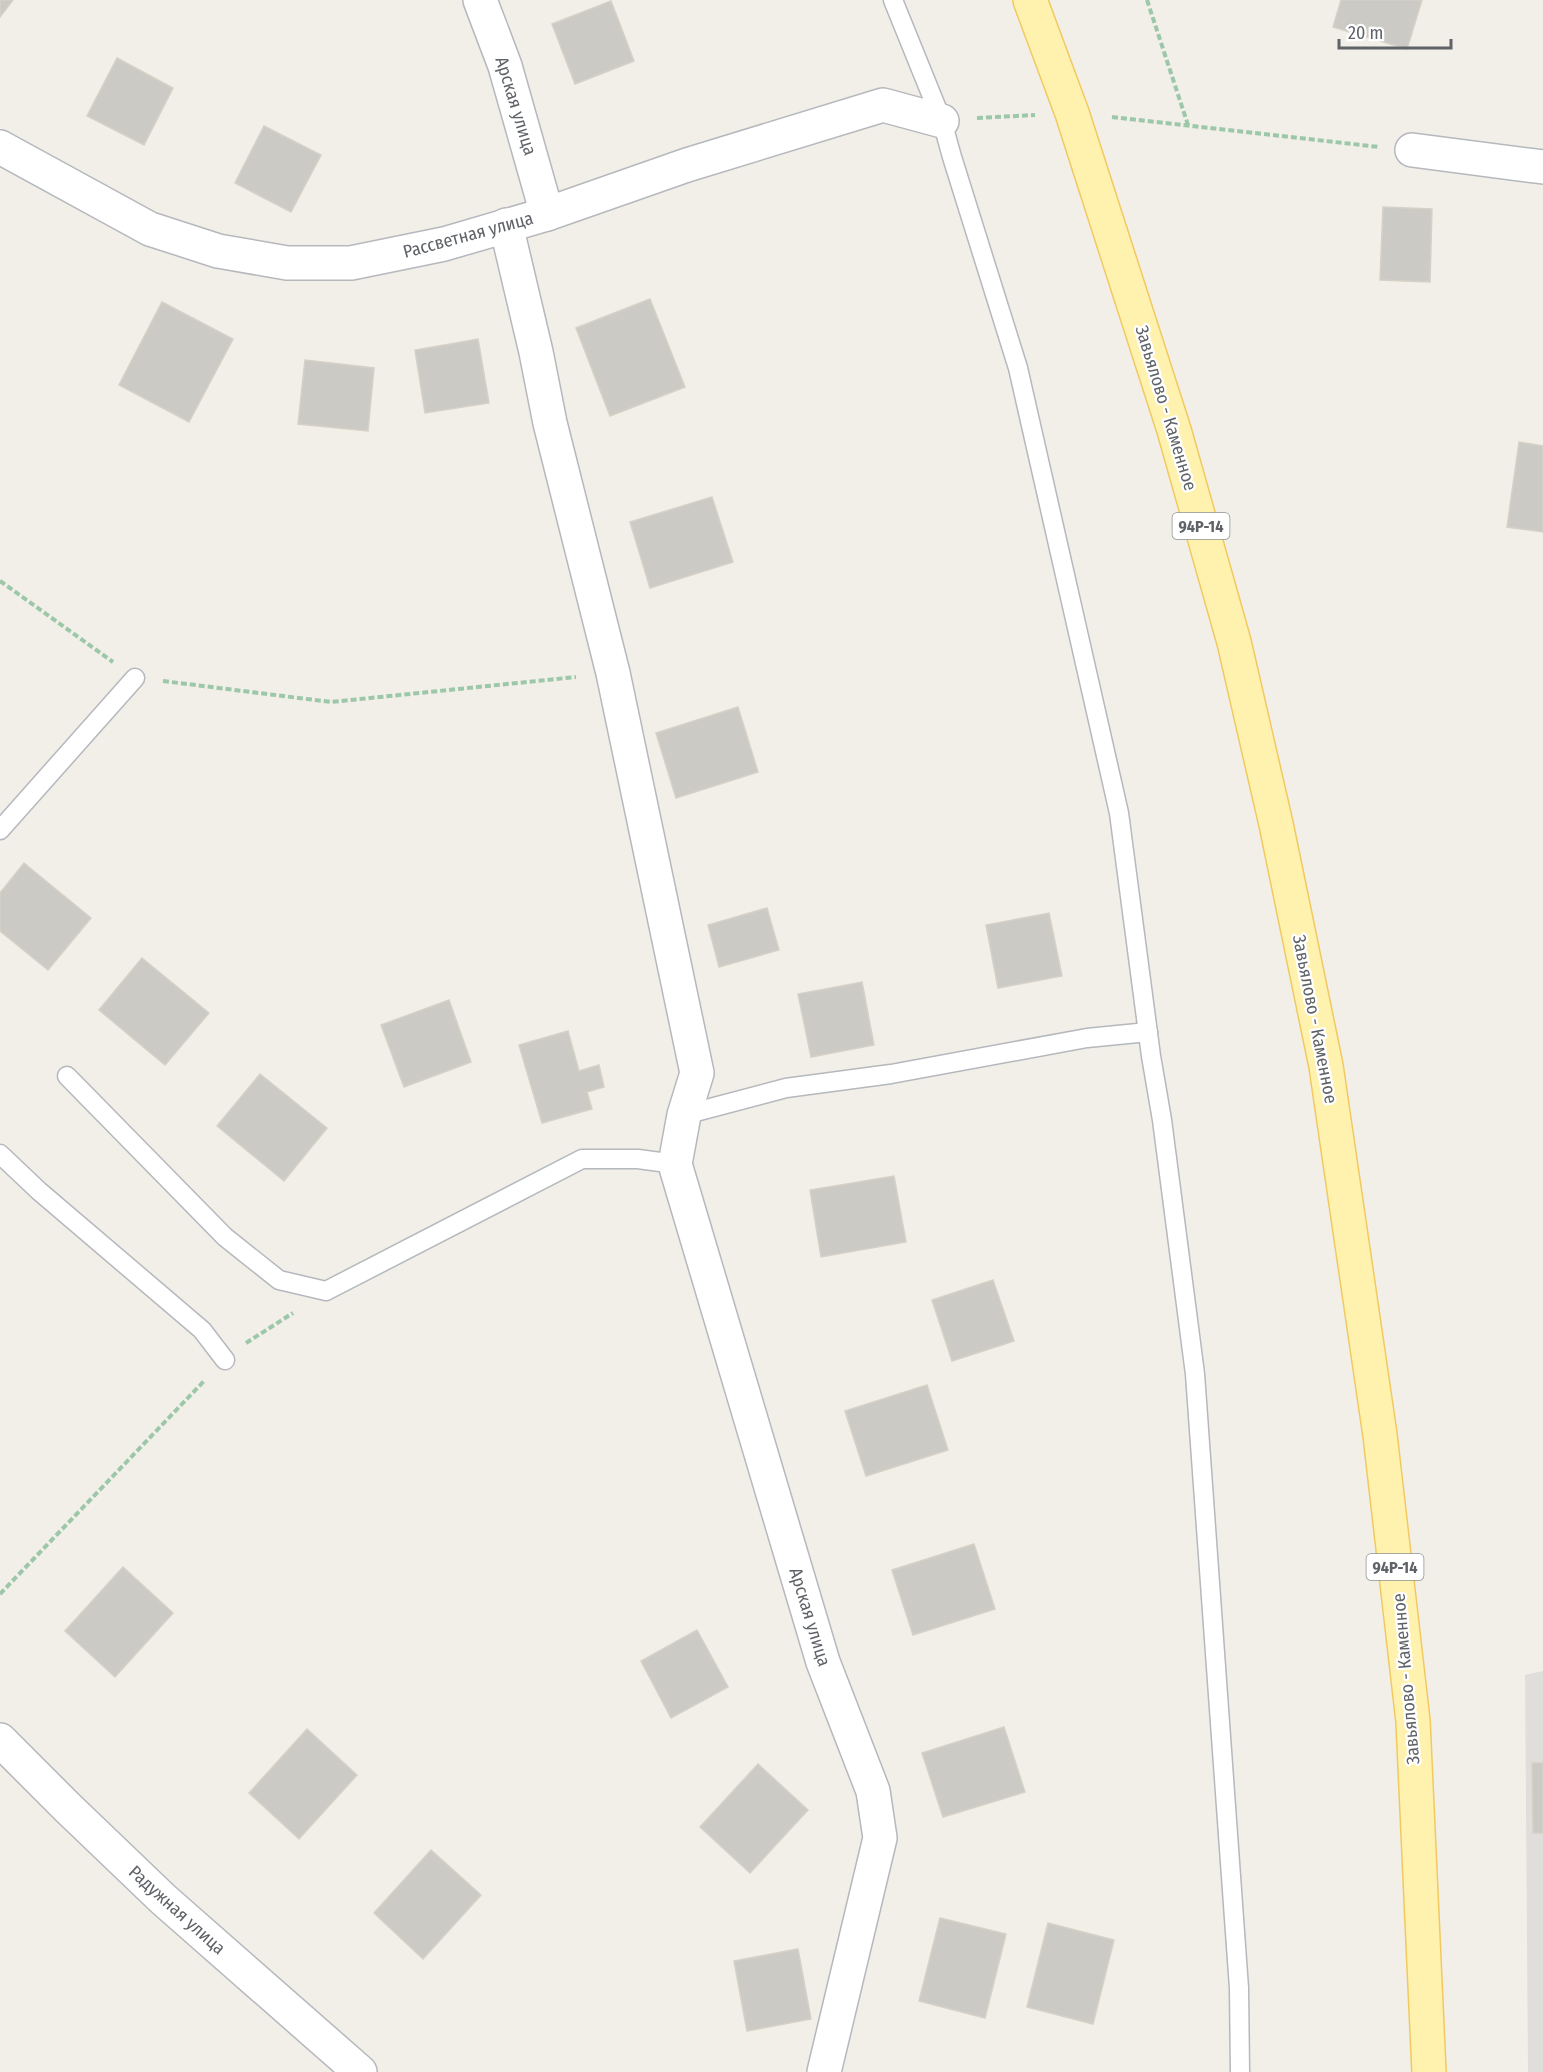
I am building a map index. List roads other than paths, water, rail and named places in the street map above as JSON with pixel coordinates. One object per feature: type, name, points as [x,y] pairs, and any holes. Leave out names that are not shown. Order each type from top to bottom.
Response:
[{"type":"main road","name":"Завьялово - Каменное","points":[[1030,0],[1072,112],[1174,430],[1234,642],[1276,824],[1326,1066],[1380,1435],[1413,1721],[1429,2072]]},
{"type":"street","name":"Арская улица","points":[[480,0],[505,66],[547,214]]},
{"type":"street","name":"Рассветная улица","points":[[0,147],[150,229],[218,251],[287,263],[351,263],[444,244],[547,214],[687,165],[883,105],[942,120]]},
{"type":"street","points":[[1412,150],[1543,167]]},
{"type":"street","points":[[506,225],[550,423],[613,673],[698,1073],[684,1114],[675,1164]]},
{"type":"street","name":"Арская улица","points":[[675,1164],[823,1662],[873,1791],[880,1838],[824,2072]]},
{"type":"street","name":"Радужная улица","points":[[0,1740],[163,1899],[360,2072]]},
{"type":"lane","points":[[893,0],[942,120],[1018,368],[1119,813],[1195,1374],[1238,1976],[1240,2072]]},
{"type":"lane","points":[[0,830],[135,678]]},
{"type":"lane","points":[[684,1114],[786,1088],[891,1074],[1087,1038],[1148,1032]]},
{"type":"lane","points":[[67,1076],[225,1237],[279,1280],[326,1291],[582,1159],[638,1159],[675,1164]]},
{"type":"lane","points":[[0,1154],[39,1191],[202,1330],[225,1360]]}]
